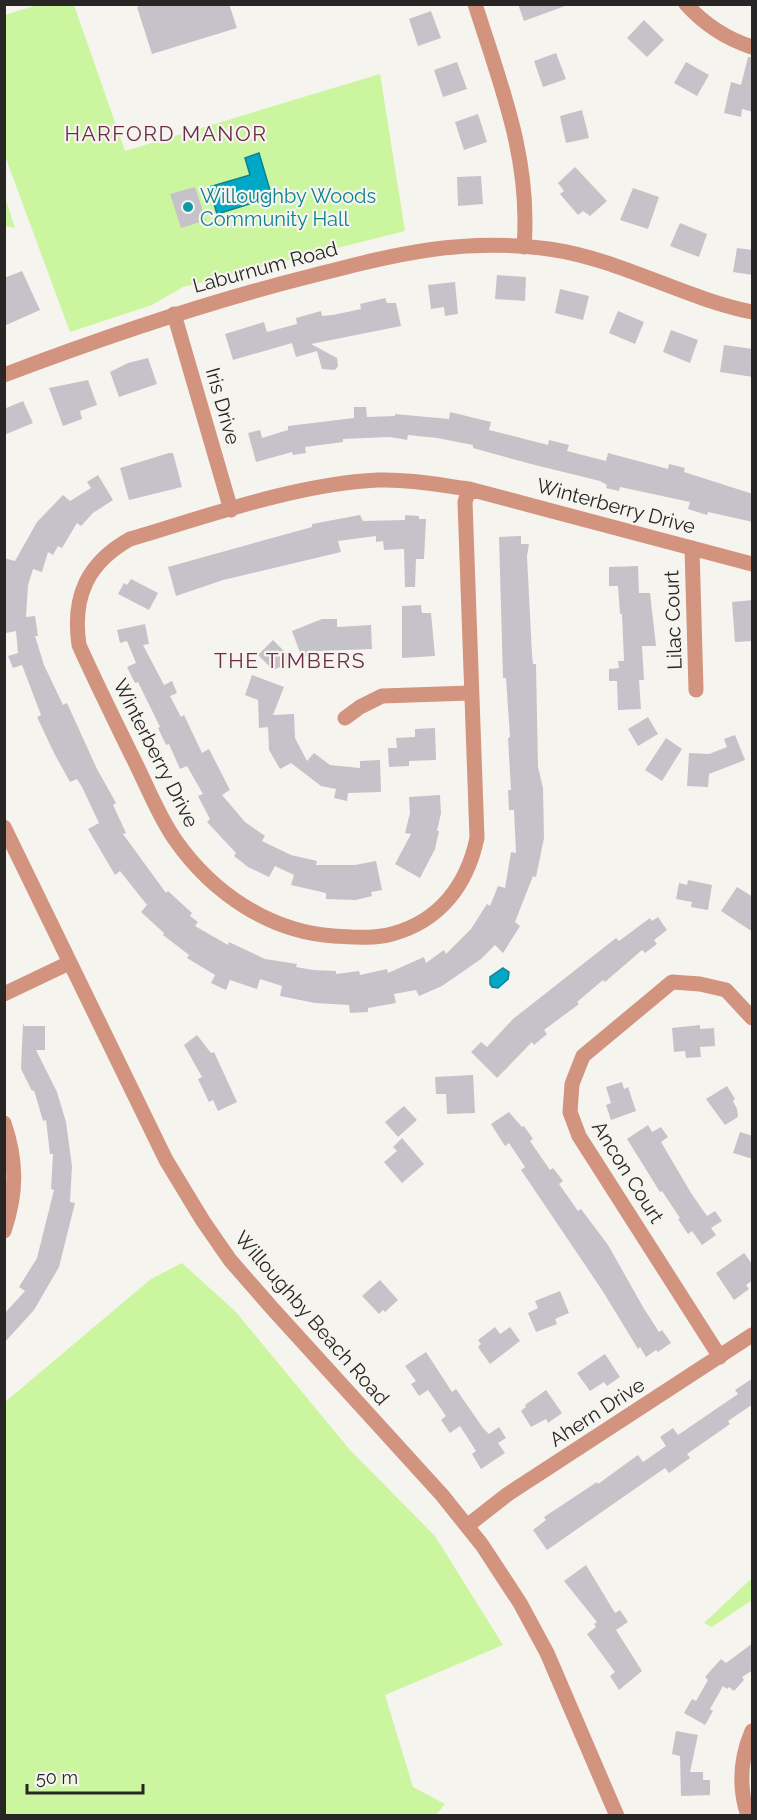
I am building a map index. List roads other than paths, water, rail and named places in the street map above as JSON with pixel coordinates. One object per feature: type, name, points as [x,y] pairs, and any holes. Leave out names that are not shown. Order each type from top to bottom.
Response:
[{"type":"street","points":[[475,4],[522,162],[526,219],[524,247]]},
{"type":"street","points":[[686,4],[699,18],[721,33],[753,47]]},
{"type":"street","name":"Laburnum Road","points":[[4,375],[225,297],[391,255],[441,246],[550,249],[612,265],[729,307],[753,312]]},
{"type":"street","name":"Iris Drive","points":[[174,314],[231,510]]},
{"type":"street","name":"Winterberry Drive","points":[[469,489],[465,502],[470,693],[477,838],[472,863],[446,904],[425,922],[385,936],[323,935],[270,920],[216,887],[174,839],[90,668],[80,645],[77,627],[84,586],[92,570],[109,551],[130,539],[231,510],[300,492],[380,480],[426,482],[469,489],[753,564]]},
{"type":"street","name":"Lilac Court","points":[[692,548],[696,690]]},
{"type":"street","points":[[345,718],[382,696],[470,693]]},
{"type":"street","name":"Willoughby Beach Road","points":[[4,827],[166,1160],[202,1221],[230,1260],[467,1526],[520,1603],[547,1653],[617,1815]]},
{"type":"street","points":[[4,994],[69,963]]},
{"type":"street","name":"Ancon Court","points":[[720,1357],[579,1136],[570,1112],[572,1084],[582,1056],[672,982],[700,984],[726,990],[753,1018]]},
{"type":"street","points":[[4,1123],[14,1151],[13,1197],[4,1231]]},
{"type":"street","name":"Ahern Drive","points":[[467,1526],[508,1494],[753,1335]]},
{"type":"street","points":[[748,1815],[741,1781],[743,1758],[753,1731]]},
{"type":"water","points":[[259,153],[272,197],[217,214],[209,187],[250,175],[245,158]]},
{"type":"water","points":[[503,968],[509,972],[508,979],[498,988],[492,987],[490,977]]},
{"type":"place","name":"Willoughby Woods Community Hall","points":[[188,207]]},
{"type":"district","name":"HARFORD MANOR","points":[[166,134]]},
{"type":"district","name":"THE TIMBERS","points":[[290,661]]}]
